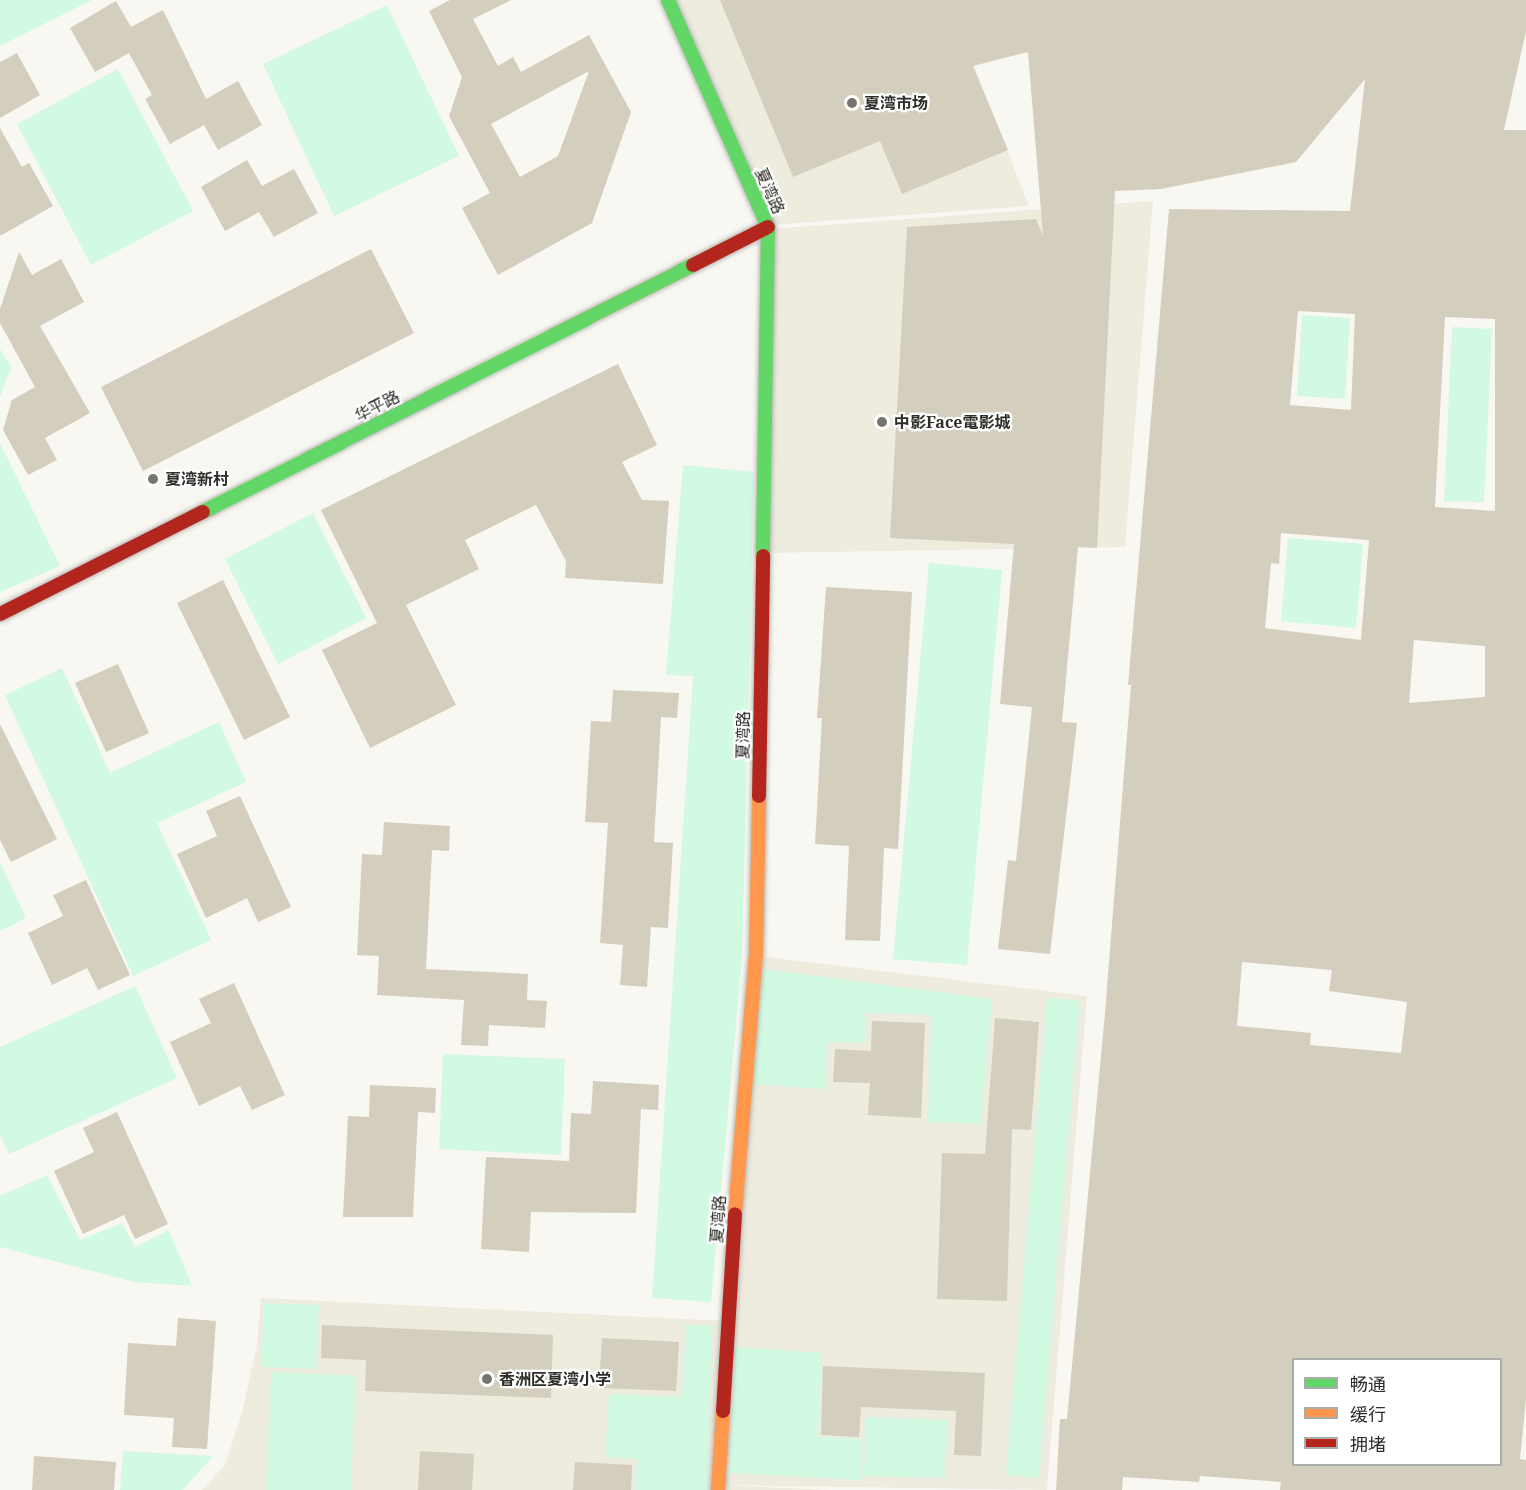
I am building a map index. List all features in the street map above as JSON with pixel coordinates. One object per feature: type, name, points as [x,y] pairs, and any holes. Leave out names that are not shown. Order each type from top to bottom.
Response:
[{"type":"street","name":"夏湾路","points":[[668,0],[768,227],[756,955],[743,1090],[718,1490]]},
{"type":"street","name":"华平路","points":[[0,614],[768,227]]},
{"type":"shaded area","name":"夏湾市场","points":[[670,0],[948,0],[1029,206],[769,225]]},
{"type":"shaded area","points":[[1153,201],[1125,547],[764,553],[771,229]]},
{"type":"shaded area","points":[[758,956],[1087,996],[1047,1490],[719,1485],[829,1490],[202,1490],[225,1465],[242,1413],[257,1345],[261,1298],[727,1321]]},
{"type":"green space","points":[[0,0],[92,0],[0,46]]},
{"type":"green space","points":[[387,5],[459,156],[334,216],[263,64]]},
{"type":"green space","points":[[118,69],[193,211],[91,265],[17,124]]},
{"type":"green space","points":[[1302,315],[1350,318],[1345,399],[1297,396]]},
{"type":"green space","points":[[1452,327],[1492,329],[1484,502],[1444,501]]},
{"type":"green space","points":[[0,349],[11,367],[0,397]]},
{"type":"green space","points":[[0,443],[60,566],[0,592]]},
{"type":"green space","points":[[683,465],[754,472],[742,958],[711,1302],[652,1298],[693,676],[666,675]]},
{"type":"green space","points":[[313,513],[366,618],[278,664],[225,559]]},
{"type":"green space","points":[[1288,538],[1363,544],[1356,628],[1281,621]]},
{"type":"green space","points":[[929,563],[1002,570],[967,965],[893,959]]},
{"type":"green space","points":[[62,668],[110,773],[219,722],[246,782],[157,823],[211,940],[133,976],[5,695]]},
{"type":"green space","points":[[0,862],[26,918],[0,931]]},
{"type":"green space","points":[[763,969],[992,999],[981,1124],[928,1122],[931,1015],[866,1013],[865,1043],[827,1042],[826,1089],[752,1084]]},
{"type":"green space","points":[[135,986],[177,1078],[9,1154],[0,1135],[0,1047]]},
{"type":"green space","points":[[1047,998],[1080,1001],[1039,1478],[1006,1475]]},
{"type":"green space","points":[[443,1054],[565,1059],[561,1155],[439,1149]]},
{"type":"green space","points":[[47,1175],[80,1240],[122,1223],[135,1247],[169,1230],[192,1286],[134,1282],[0,1247],[0,1196]]},
{"type":"green space","points":[[264,1303],[319,1305],[316,1369],[261,1367]]},
{"type":"green space","points":[[686,1325],[712,1325],[707,1490],[635,1490],[637,1459],[605,1457],[609,1394],[682,1397]]},
{"type":"green space","points":[[736,1347],[822,1353],[818,1437],[861,1439],[861,1480],[728,1473]]},
{"type":"green space","points":[[271,1372],[356,1376],[351,1490],[266,1490]]},
{"type":"green space","points":[[866,1417],[948,1420],[945,1478],[864,1476]]},
{"type":"green space","points":[[123,1451],[213,1456],[183,1490],[120,1490]]},
{"type":"building","points":[[450,0],[511,0],[473,19],[498,66],[513,57],[521,72],[589,35],[631,112],[592,223],[498,275],[462,208],[490,193],[449,116],[462,77],[429,11]],"holes":[[[589,71],[558,156],[520,177],[491,124]]]},
{"type":"building","points":[[720,0],[1526,0],[1526,31],[1504,130],[1526,130],[1526,1399],[1520,1459],[1526,1460],[1526,1490],[1280,1490],[1281,1482],[1200,1476],[1199,1482],[1123,1477],[1122,1490],[1056,1490],[1060,1419],[1067,1419],[1105,1013],[1131,685],[1128,685],[1169,209],[1350,211],[1365,79],[1296,162],[1161,189],[1115,191],[1097,548],[1078,547],[1062,722],[1077,723],[1050,954],[998,949],[1008,860],[1016,861],[1032,707],[1000,704],[1014,544],[890,538],[907,227],[1036,219],[1043,236],[1028,52],[973,66],[1008,150],[902,194],[880,141],[793,177]],"holes":[[[1298,311],[1355,314],[1351,410],[1290,405]],[[1445,317],[1495,319],[1495,511],[1435,507]],[[1281,533],[1369,540],[1361,640],[1265,628],[1271,563],[1279,564]],[[1414,640],[1485,646],[1485,697],[1409,703]],[[1242,962],[1332,970],[1329,991],[1407,1002],[1401,1053],[1310,1045],[1311,1033],[1237,1026]]]},
{"type":"building","points":[[116,1],[131,27],[163,10],[206,99],[238,81],[262,125],[218,150],[204,125],[170,144],[145,99],[152,95],[129,53],[95,72],[70,28]]},
{"type":"building","points":[[17,53],[40,95],[0,118],[0,62]]},
{"type":"building","points":[[0,128],[22,167],[29,163],[53,206],[0,236]]},
{"type":"building","points":[[247,160],[262,186],[294,169],[318,213],[274,237],[259,212],[225,231],[201,187]]},
{"type":"building","points":[[371,249],[414,333],[143,471],[101,387]]},
{"type":"building","points":[[19,252],[32,275],[61,259],[84,302],[40,326],[90,413],[45,438],[57,460],[28,475],[3,430],[12,400],[35,387],[0,323],[0,309]]},
{"type":"building","points":[[618,364],[657,445],[622,462],[642,500],[669,501],[663,584],[565,578],[566,561],[536,505],[465,540],[479,569],[406,605],[456,705],[370,748],[322,650],[377,623],[321,510]]},
{"type":"building","points":[[223,580],[290,717],[244,740],[177,603]]},
{"type":"building","points":[[826,587],[912,592],[898,849],[884,848],[880,941],[845,940],[849,846],[815,844],[822,718],[817,718]]},
{"type":"building","points":[[118,664],[149,733],[106,752],[75,683]]},
{"type":"building","points":[[613,690],[679,693],[677,718],[661,717],[654,842],[673,843],[668,928],[651,927],[647,987],[620,985],[623,945],[600,943],[608,823],[585,822],[591,721],[611,722]]},
{"type":"building","points":[[0,724],[57,839],[11,862],[0,840]]},
{"type":"building","points":[[240,796],[291,907],[258,922],[247,898],[206,918],[177,854],[217,836],[206,811]]},
{"type":"building","points":[[384,822],[450,826],[449,851],[432,850],[426,969],[528,974],[527,1000],[547,1001],[545,1028],[489,1025],[488,1046],[461,1045],[464,1000],[377,995],[379,956],[357,955],[362,854],[382,855]]},
{"type":"building","points":[[86,880],[130,975],[98,990],[87,968],[52,985],[28,933],[63,916],[53,895]]},
{"type":"building","points":[[234,983],[285,1095],[252,1110],[240,1086],[199,1106],[170,1042],[211,1023],[199,999]]},
{"type":"building","points":[[995,1018],[1039,1022],[1031,1130],[1012,1129],[1007,1301],[937,1299],[942,1153],[985,1154]]},
{"type":"building","points":[[872,1021],[925,1023],[921,1118],[868,1115],[870,1083],[833,1082],[835,1049],[871,1051]]},
{"type":"building","points":[[593,1081],[659,1085],[658,1110],[641,1109],[636,1213],[531,1212],[529,1252],[481,1249],[486,1157],[569,1161],[571,1113],[591,1114]]},
{"type":"building","points":[[370,1085],[436,1088],[435,1113],[418,1112],[413,1217],[343,1217],[348,1116],[369,1117]]},
{"type":"building","points":[[117,1112],[168,1224],[135,1239],[124,1215],[83,1234],[54,1171],[94,1152],[83,1128]]},
{"type":"building","points":[[178,1318],[216,1321],[207,1449],[172,1447],[174,1418],[124,1415],[128,1343],[176,1346]]},
{"type":"building","points":[[322,1325],[553,1335],[551,1398],[365,1391],[366,1360],[321,1358]]},
{"type":"building","points":[[602,1338],[679,1342],[676,1391],[599,1388]]},
{"type":"building","points":[[823,1366],[985,1373],[981,1456],[954,1455],[956,1411],[861,1407],[859,1437],[821,1435]]},
{"type":"building","points":[[420,1451],[474,1454],[472,1490],[418,1490]]},
{"type":"building","points":[[34,1456],[116,1462],[114,1490],[32,1490]]},
{"type":"building","points":[[575,1462],[632,1465],[631,1490],[573,1490]]},
{"type":"traffic: fast","points":[[668,0],[768,227],[763,556]]},
{"type":"traffic: fast","points":[[203,512],[693,265]]},
{"type":"traffic: slow","points":[[735,1214],[756,955],[759,796]]},
{"type":"traffic: slow","points":[[718,1490],[723,1411]]},
{"type":"traffic: jam","points":[[693,265],[768,227]]},
{"type":"traffic: jam","points":[[0,614],[203,512]]},
{"type":"traffic: jam","points":[[759,796],[763,556]]},
{"type":"traffic: jam","points":[[723,1411],[735,1214]]},
{"type":"place","name":"夏湾市场","points":[[852,103]]},
{"type":"place","name":"中影Face電影城","points":[[882,422]]},
{"type":"place","name":"夏湾新村","points":[[153,479]]},
{"type":"place","name":"香洲区夏湾小学","points":[[487,1379]]}]
